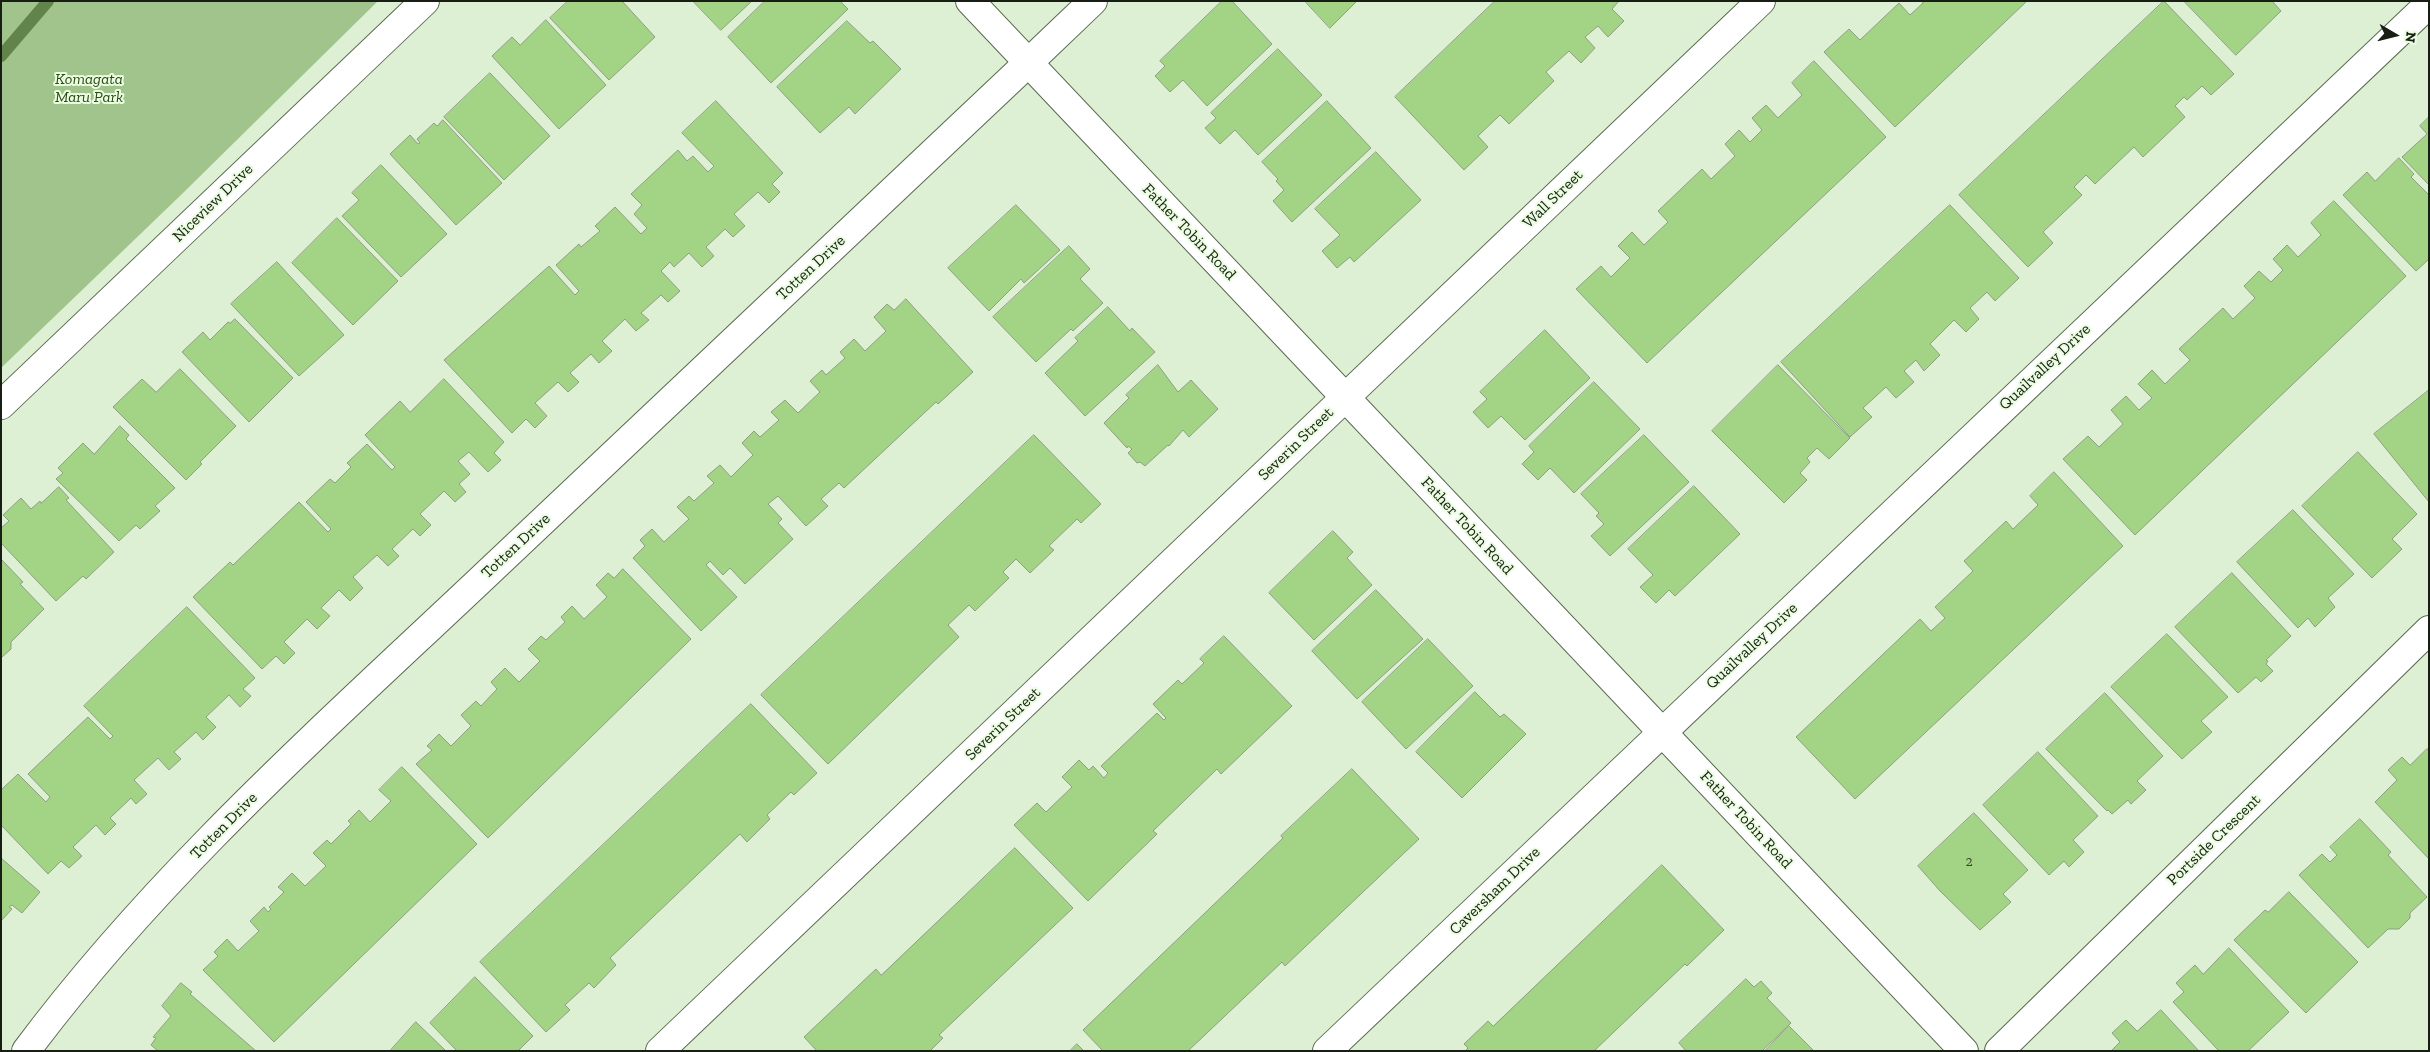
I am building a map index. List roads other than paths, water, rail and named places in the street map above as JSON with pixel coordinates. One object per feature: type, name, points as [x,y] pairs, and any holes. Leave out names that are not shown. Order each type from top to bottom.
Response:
[{"type":"street","name":"Niceview Drive","points":[[1,405],[425,1]]},
{"type":"street","name":"Father Tobin Road","points":[[970,1],[1346,396],[1964,1051]]},
{"type":"street","name":"Totten Drive","points":[[26,1051],[104,953],[176,873],[309,742],[1093,1]]},
{"type":"street","name":"Wall Street","points":[[1346,396],[1761,1]]},
{"type":"street","name":"Quailvalley Drive","points":[[1662,731],[2429,4]]},
{"type":"street","name":"Severin Street","points":[[660,1051],[1346,396]]},
{"type":"street","name":"Portside Crescent","points":[[1999,1051],[2429,630]]},
{"type":"street","name":"Caversham Drive","points":[[1328,1051],[1662,731]]},
{"type":"waterway","points":[[1,56],[48,1]]},
{"type":"park label","name":"Komagata Maru Park","points":[[89,88]]}]
